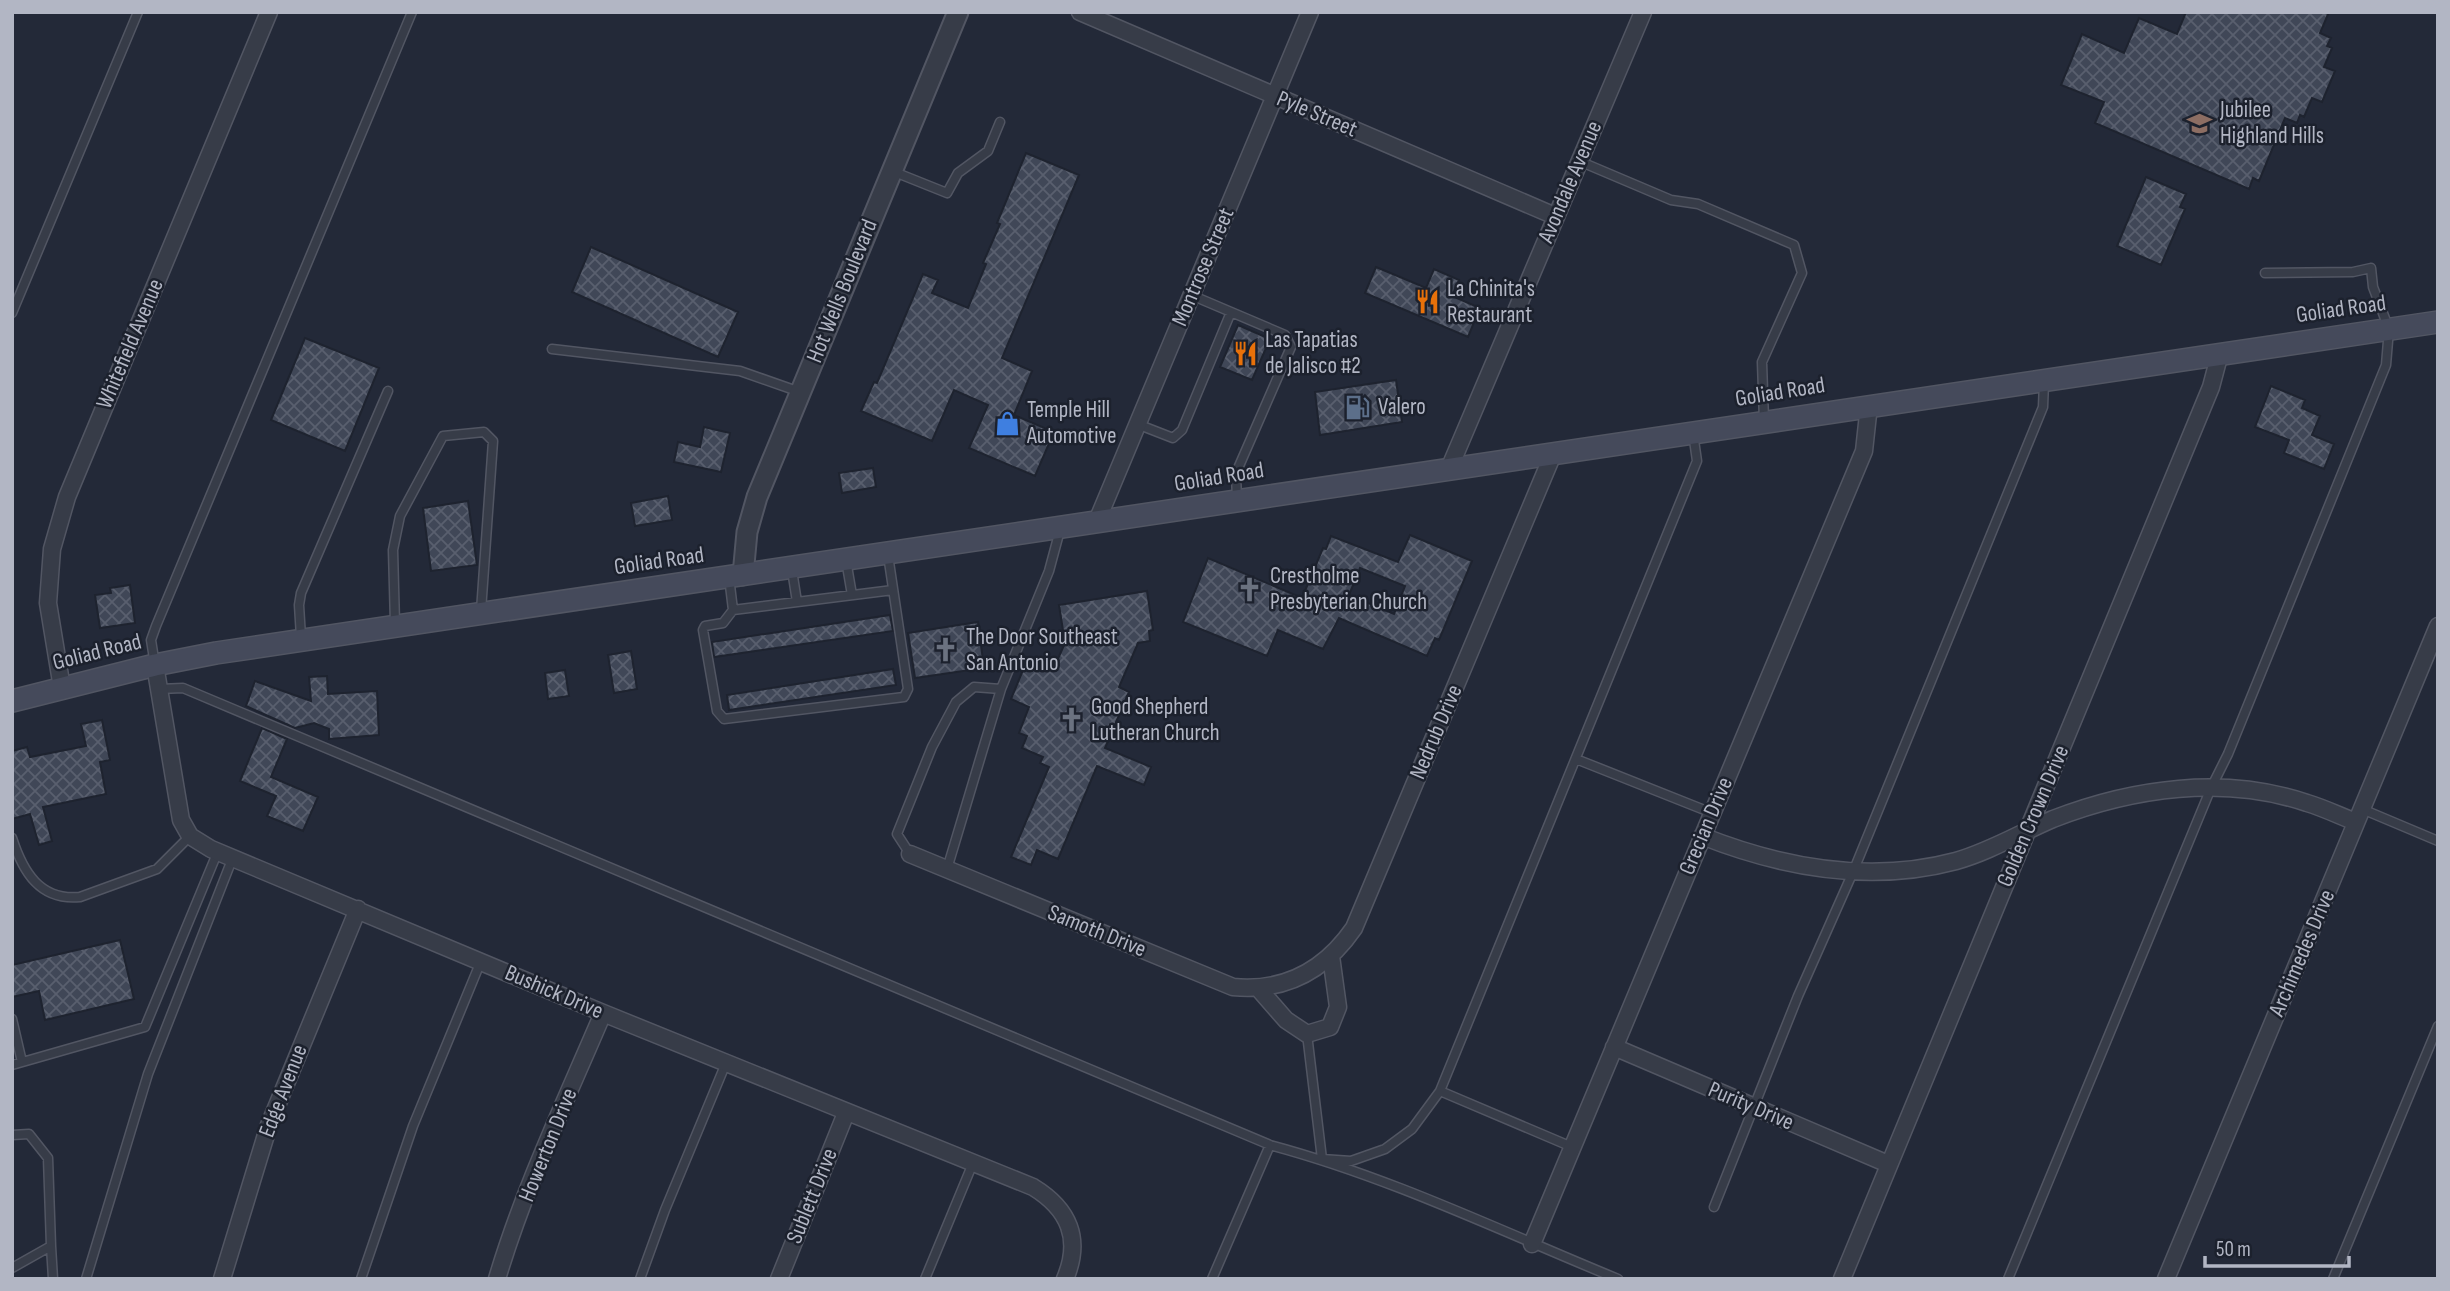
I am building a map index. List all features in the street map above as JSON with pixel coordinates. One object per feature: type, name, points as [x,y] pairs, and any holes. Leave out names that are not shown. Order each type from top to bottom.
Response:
[{"type":"main road","name":"Goliad Road","points":[[12,701],[155,665],[302,640],[2438,322]]},
{"type":"street","name":"Whitefield Avenue","points":[[62,688],[48,603],[52,549],[67,497],[269,12]]},
{"type":"street","name":"Hot Wells Boulevard","points":[[736,576],[757,497],[958,12]]},
{"type":"street","name":"Pyle Street","points":[[1080,12],[1555,216]]},
{"type":"street","name":"Montrose Street","points":[[1097,522],[1310,12]]},
{"type":"street","name":"Avondale Avenue","points":[[1449,469],[1643,12]]},
{"type":"street","name":"Golden Crown Drive","points":[[1842,1279],[2211,387],[2220,353]]},
{"type":"street","name":"Grecian Drive","points":[[1532,1244],[1864,451],[1869,405]]},
{"type":"street","name":"Nedrub Drive","points":[[1286,981],[1315,969],[1331,956],[1354,928],[1553,454]]},
{"type":"street","name":"Archimedes Drive","points":[[2166,1279],[2438,626]]},
{"type":"street","points":[[155,665],[181,820],[190,836]]},
{"type":"street","points":[[1702,836],[1812,869],[1888,872],[1956,861],[2002,845],[2051,820],[2110,799],[2149,792],[2211,788],[2267,793],[2359,816]]},
{"type":"street","name":"Bushick Drive","points":[[190,836],[225,854],[603,1013],[1033,1187],[1050,1198],[1069,1226],[1072,1253],[1065,1279]]},
{"type":"street","name":"Samoth Drive","points":[[910,854],[1233,987],[1258,988],[1286,981]]},
{"type":"street","name":"Edge Avenue","points":[[222,1279],[269,1125],[358,909]]},
{"type":"street","points":[[1258,988],[1286,1020],[1307,1034],[1330,1027],[1338,1007],[1331,956]]},
{"type":"street","name":"Howerton Drive","points":[[497,1279],[510,1238],[555,1125],[603,1013]]},
{"type":"street","name":"Purity Drive","points":[[1614,1047],[1888,1164]]},
{"type":"street","name":"Sublett Drive","points":[[779,1279],[846,1113]]},
{"type":"lane","points":[[12,313],[138,12]]},
{"type":"lane","points":[[155,665],[151,640],[156,626],[412,12]]},
{"type":"lane","points":[[892,171],[947,192],[958,173],[988,151],[1000,122]]},
{"type":"lane","points":[[1579,161],[1671,200],[1698,204],[1794,245],[1802,273],[1762,362],[1764,421]]},
{"type":"lane","points":[[2008,1279],[2211,788],[2228,754],[2386,365],[2389,329],[2373,287],[2371,268],[2353,272],[2265,273]]},
{"type":"lane","points":[[1191,295],[1285,335],[1291,347],[1236,473],[1237,500]]},
{"type":"lane","points":[[1137,424],[1173,438],[1182,430],[1231,312]]},
{"type":"lane","points":[[552,349],[740,371],[801,392]]},
{"type":"lane","points":[[1714,1207],[1798,996],[1853,872],[2043,407],[2044,379]]},
{"type":"lane","points":[[302,640],[299,604],[301,593],[388,391]]},
{"type":"lane","points":[[395,626],[393,550],[400,516],[443,436],[484,432],[494,441],[480,614]]},
{"type":"lane","points":[[1322,1158],[1351,1161],[1385,1149],[1412,1129],[1440,1091],[1697,461],[1693,432]]},
{"type":"lane","points":[[947,870],[1000,689],[1049,571],[1061,527]]},
{"type":"lane","points":[[736,576],[733,610],[723,623],[705,625],[703,630],[717,711],[724,719],[904,697],[908,689],[888,553]]},
{"type":"lane","points":[[846,559],[852,595]]},
{"type":"lane","points":[[791,568],[797,602]]},
{"type":"lane","points":[[733,610],[893,590]]},
{"type":"lane","points":[[910,854],[897,834],[932,747],[956,702],[974,687],[1000,689]]},
{"type":"lane","points":[[159,689],[183,688],[1269,1145],[1322,1158],[1406,1189],[1618,1279]]},
{"type":"lane","points":[[1576,759],[1712,813]]},
{"type":"lane","points":[[2359,816],[2438,841]]},
{"type":"lane","points":[[12,838],[16,852],[30,877],[54,896],[66,898],[80,897],[157,869],[190,836]]},
{"type":"lane","points":[[12,1065],[145,1027],[225,854]]},
{"type":"lane","points":[[86,1279],[148,1074],[225,854]]},
{"type":"lane","points":[[361,1279],[413,1126],[481,961]]},
{"type":"lane","points":[[12,1018],[22,1062]]},
{"type":"lane","points":[[2333,1279],[2438,1027]]},
{"type":"lane","points":[[1307,1034],[1322,1158]]},
{"type":"lane","points":[[640,1279],[665,1210],[726,1063]]},
{"type":"lane","points":[[1440,1091],[1572,1147]]},
{"type":"lane","points":[[12,1135],[29,1134],[48,1158],[53,1279]]},
{"type":"lane","points":[[1212,1279],[1269,1145]]},
{"type":"lane","points":[[925,1279],[973,1163]]},
{"type":"lane","points":[[12,1268],[51,1246]]},
{"type":"building","points":[[2186,12],[2329,12],[2320,33],[2331,38],[2327,46],[2332,48],[2324,67],[2335,71],[2322,102],[2312,98],[2304,117],[2300,115],[2297,123],[2285,118],[2259,181],[2253,178],[2249,189],[2095,123],[2104,102],[2061,85],[2082,34],[2124,53],[2139,18],[2177,34]]},
{"type":"building","points":[[1026,153],[1079,175],[1002,358],[1032,371],[1014,415],[1054,432],[1035,476],[969,448],[988,405],[954,390],[932,441],[861,411],[874,382],[877,383],[923,274],[938,280],[932,293],[968,308],[1000,224],[997,223]]},
{"type":"building","points":[[2146,177],[2186,194],[2180,207],[2185,209],[2161,265],[2117,246]]},
{"type":"building","points":[[591,247],[738,312],[718,357],[572,292]]},
{"type":"building","name":"La Chinita's Restaurant","points":[[1376,267],[1426,288],[1434,269],[1459,280],[1452,296],[1480,308],[1468,337],[1365,293]]},
{"type":"building","name":"Las Tapatias de Jalisco #2","points":[[1238,325],[1270,339],[1252,380],[1220,367]]},
{"type":"building","points":[[305,338],[379,368],[345,451],[271,420]]},
{"type":"building","name":"Valero","points":[[1396,380],[1402,422],[1320,435],[1315,392]]},
{"type":"building","points":[[2271,386],[2305,400],[2302,408],[2320,416],[2312,435],[2334,444],[2324,469],[2284,453],[2289,440],[2255,427]]},
{"type":"building","points":[[704,427],[730,433],[721,472],[674,462],[678,442],[700,447]]},
{"type":"building","points":[[873,468],[876,487],[842,493],[839,473]]},
{"type":"building","points":[[668,496],[672,520],[635,526],[631,503]]},
{"type":"building","points":[[468,501],[477,565],[431,571],[423,508]]},
{"type":"building","name":"Crestholme Presbyterian Church","points":[[1410,535],[1472,561],[1439,640],[1435,638],[1427,656],[1339,618],[1323,649],[1278,630],[1267,656],[1183,622],[1208,558],[1302,598],[1323,548],[1326,549],[1331,536],[1398,562]],"holes":[[[1360,568],[1405,586],[1394,614],[1349,595]]]},
{"type":"building","points":[[130,585],[135,623],[100,628],[95,595],[111,593],[110,588]]},
{"type":"building","name":"Good Shepherd Lutheran Church","points":[[1147,591],[1153,630],[1149,631],[1150,641],[1138,643],[1119,687],[1129,692],[1105,748],[1151,767],[1144,785],[1097,766],[1058,859],[1037,850],[1031,865],[1011,857],[1049,767],[1040,763],[1043,757],[1022,748],[1027,736],[1019,733],[1029,707],[1011,699],[1028,658],[1047,667],[1051,658],[1057,661],[1065,643],[1059,605]]},
{"type":"building","points":[[890,615],[893,631],[714,657],[712,642]]},
{"type":"building","name":"The Door Southeast San Antonio","points":[[978,622],[984,668],[915,678],[908,633]]},
{"type":"building","points":[[631,651],[637,689],[614,693],[608,655]]},
{"type":"building","points":[[893,669],[896,685],[729,710],[727,695]]},
{"type":"building","points":[[565,670],[569,696],[548,699],[545,673]]},
{"type":"building","points":[[327,676],[328,694],[377,691],[379,735],[329,739],[329,729],[314,723],[295,728],[246,706],[255,681],[311,701],[309,677]]},
{"type":"building","points":[[102,720],[110,760],[100,762],[106,794],[43,807],[52,841],[39,845],[30,814],[12,819],[12,751],[27,747],[30,757],[86,746],[81,724]]},
{"type":"building","points":[[262,728],[287,739],[271,777],[318,797],[303,831],[267,816],[276,796],[240,781]]},
{"type":"building","points":[[120,940],[134,999],[45,1020],[39,991],[12,997],[12,965]]},
{"type":"place","name":"Jubilee Highland Hills","points":[[2200,123]]},
{"type":"place","name":"La Chinita's Restaurant","points":[[1427,302]]},
{"type":"place","name":"Las Tapatias de Jalisco #2","points":[[1245,353]]},
{"type":"place","name":"Valero","points":[[1358,407]]},
{"type":"place","name":"Temple Hill Automotive","points":[[1007,423]]},
{"type":"place","name":"Crestholme Presbyterian Church","points":[[1250,589]]},
{"type":"place","name":"The Door Southeast San Antonio","points":[[946,650]]},
{"type":"place","name":"Good Shepherd Lutheran Church","points":[[1071,720]]}]
